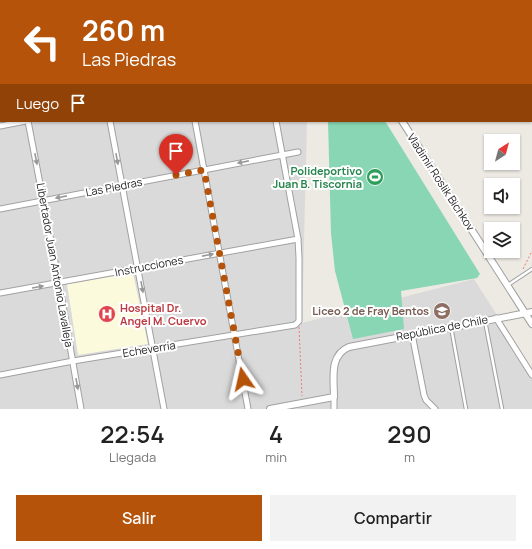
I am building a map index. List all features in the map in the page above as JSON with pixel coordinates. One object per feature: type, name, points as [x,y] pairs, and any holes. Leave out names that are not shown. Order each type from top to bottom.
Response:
[{"type":"street","points":[[0,126],[22,122]]},
{"type":"street","name":"Libertador Juan Antonio Lavalleja","points":[[27,122],[44,200],[81,409]]},
{"type":"street","points":[[110,122],[164,409]]},
{"type":"street","points":[[195,122],[248,409]]},
{"type":"street","points":[[276,122],[298,239],[298,323]]},
{"type":"street","name":"Vladimir Roslik Bichkov","points":[[403,122],[532,324]]},
{"type":"street","name":"Las Piedras","points":[[0,209],[298,152]]},
{"type":"street","name":"Instrucciones","points":[[0,293],[298,239]]},
{"type":"street","name":"República de Chile","points":[[334,397],[335,361],[338,355],[344,350],[353,346],[525,312],[532,312]]},
{"type":"street","points":[[496,318],[532,375]]},
{"type":"street","name":"Echeverría","points":[[0,375],[73,361],[295,325],[298,323]]},
{"type":"street","points":[[412,334],[424,395],[426,400],[435,409]]},
{"type":"street","points":[[270,409],[334,397],[334,409]]},
{"type":"lane","points":[[508,286],[532,270]]},
{"type":"lane","points":[[485,320],[502,409]]},
{"type":"lane","points":[[451,327],[466,409]]},
{"type":"path","points":[[520,277],[532,251]]},
{"type":"path","points":[[298,323],[300,329],[302,403]]},
{"type":"shaded area","points":[[0,122],[307,122],[302,323],[474,279],[532,370],[532,409],[0,409]]},
{"type":"shaded area","name":"Hospital Dr. Angel M. Cuervo","points":[[133,273],[148,344],[78,355],[67,284]]},
{"type":"green space","name":"Polideportivo Juan B. Tiscornia","points":[[328,122],[386,122],[480,274],[477,278],[401,291],[404,329],[353,339],[335,271],[331,233]]},
{"type":"place","name":"Polideportivo Juan B. Tiscornia","points":[[375,177]]},
{"type":"place","name":"Liceo 2 de Fray Bentos","points":[[442,311]]},
{"type":"place","name":"Hospital Dr. Angel M. Cuervo","points":[[107,314]]},
{"type":"route","points":[[176,175],[204,170],[243,379]]}]
